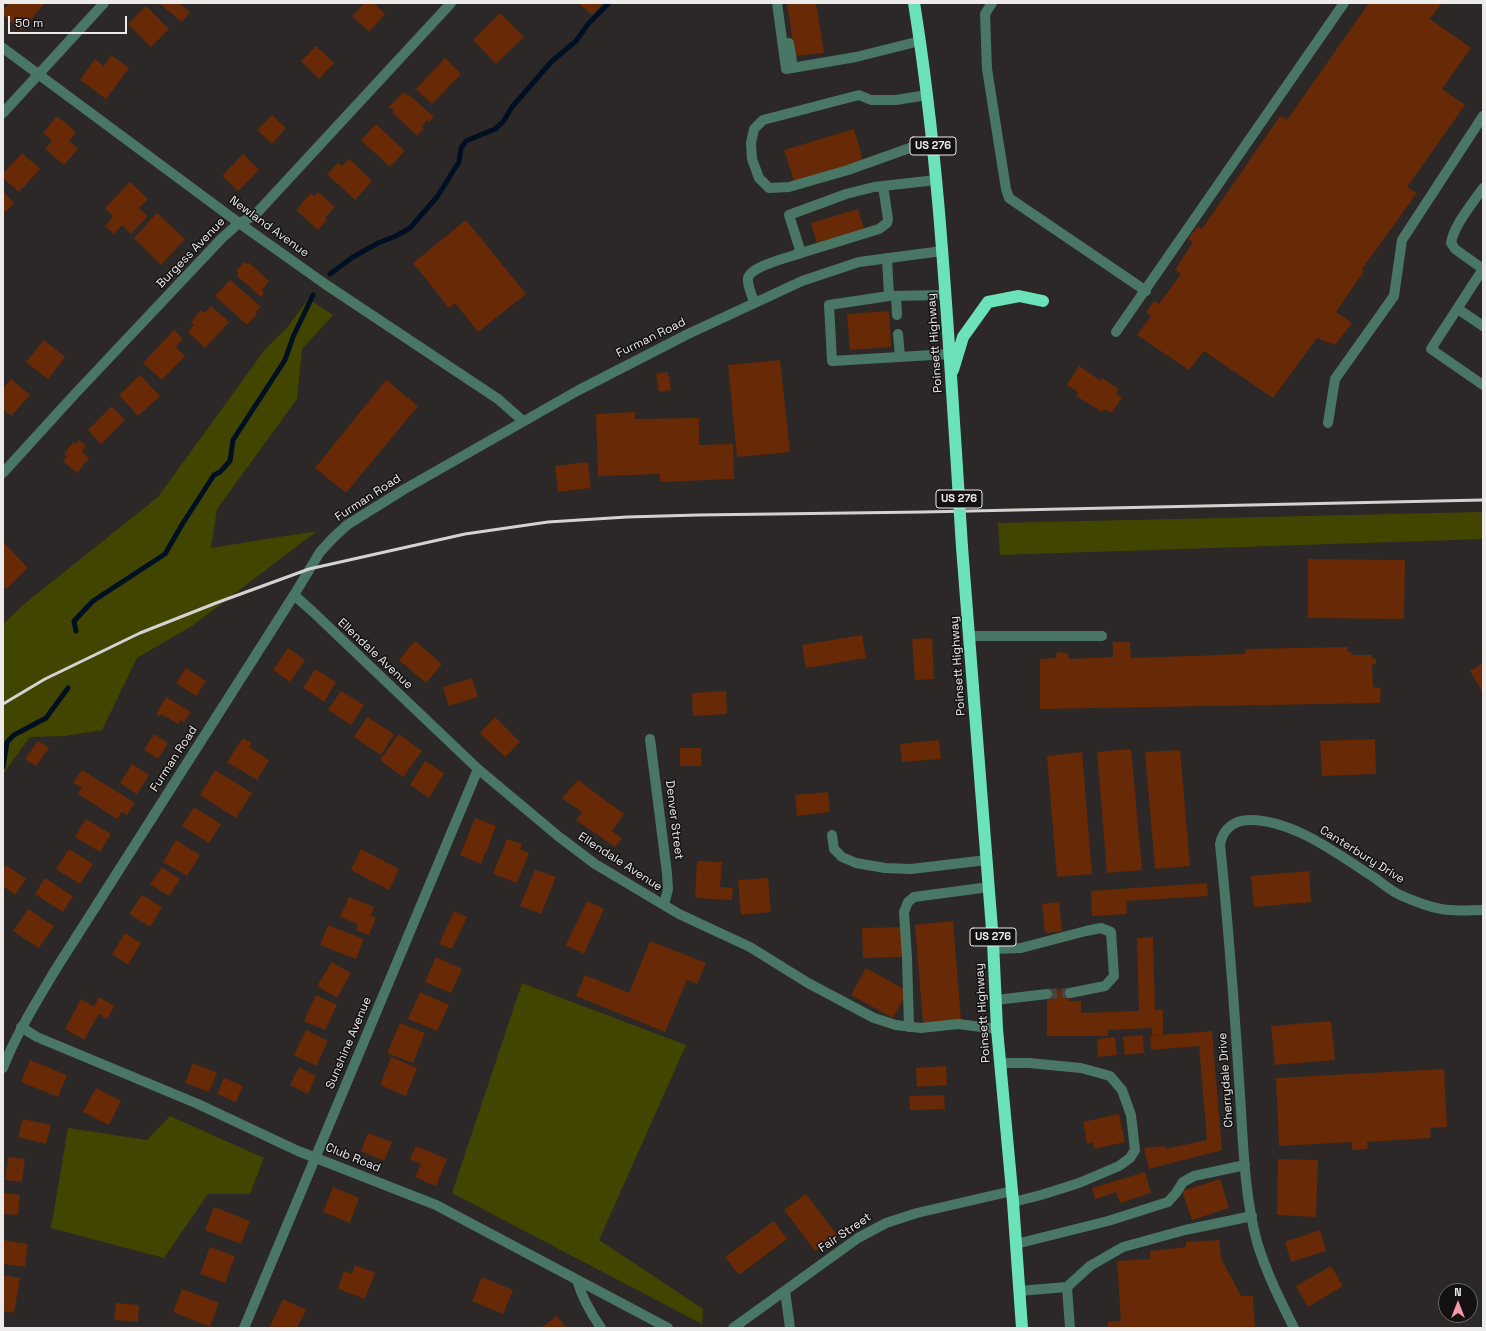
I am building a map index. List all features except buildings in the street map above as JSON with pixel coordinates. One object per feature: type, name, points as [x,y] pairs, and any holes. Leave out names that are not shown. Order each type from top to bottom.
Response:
[{"type":"highway","name":"Poinsett Highway","points":[[914,3],[927,95],[942,251],[962,547],[989,887],[997,1029],[1022,1328]]},
{"type":"highway","points":[[951,377],[963,338],[988,302],[1019,296],[1043,301]]},
{"type":"street","points":[[3,113],[104,3]]},
{"type":"street","name":"Burgess Avenue","points":[[3,473],[74,395],[222,238],[239,223],[254,216],[451,3]]},
{"type":"street","points":[[777,3],[786,69],[856,57],[920,41]]},
{"type":"street","points":[[783,3],[793,68]]},
{"type":"street","points":[[992,3],[985,14],[987,69],[1006,189],[1009,198],[1146,291]]},
{"type":"street","points":[[1116,332],[1146,291],[1344,3]]},
{"type":"street","name":"Newland Avenue","points":[[3,48],[239,223],[325,284],[498,399],[523,421]]},
{"type":"street","points":[[927,95],[896,100],[871,100],[859,95],[763,120],[754,129],[750,143],[752,159],[759,178],[769,188],[789,187],[848,170],[932,140]]},
{"type":"street","points":[[1328,423],[1335,379],[1394,296],[1402,240],[1483,116]]},
{"type":"street","points":[[801,253],[789,215],[846,194],[883,186],[936,180]]},
{"type":"street","points":[[754,302],[748,278],[751,272],[758,268],[879,228],[887,224],[888,219],[883,186]]},
{"type":"street","points":[[1483,188],[1456,227],[1450,243],[1455,249],[1483,269],[1431,349],[1483,385]]},
{"type":"street","name":"Furman Road","points":[[3,1068],[21,1027],[54,972],[294,596],[320,552],[333,538],[348,525],[403,490],[523,421],[629,364],[754,302],[802,281],[859,262],[942,251]]},
{"type":"street","points":[[887,258],[892,296],[897,315]]},
{"type":"street","points":[[945,294],[892,296],[829,305],[832,361],[949,354]]},
{"type":"street","points":[[1458,309],[1483,326]]},
{"type":"street","points":[[898,334],[900,357]]},
{"type":"street","name":"Ellendale Avenue","points":[[294,596],[312,611],[478,769],[558,836],[595,864],[679,914],[750,947],[808,983],[874,1018],[896,1025],[909,1027],[921,1028],[958,1024],[997,1029]]},
{"type":"street","points":[[969,636],[1102,636]]},
{"type":"street","name":"Denver Street","points":[[650,739],[667,873],[668,889],[664,905]]},
{"type":"street","name":"Sunshine Avenue","points":[[244,1328],[478,769]]},
{"type":"street","name":"Canterbury Drive","points":[[1230,826],[1236,822],[1244,820],[1258,820],[1280,825],[1322,844],[1399,894],[1434,907],[1449,910],[1483,910]]},
{"type":"street","name":"Cherrydale Drive","points":[[1230,826],[1222,837],[1220,844],[1229,930],[1245,1165],[1257,1242],[1272,1282],[1294,1328]]},
{"type":"street","points":[[832,835],[834,849],[842,857],[856,863],[885,868],[911,869],[987,860]]},
{"type":"street","points":[[909,1027],[904,912],[908,902],[914,897],[989,887]]},
{"type":"street","points":[[993,949],[1021,948],[1101,928],[1111,932],[1114,976],[1105,986],[1070,993]]},
{"type":"street","points":[[996,1000],[1047,994]]},
{"type":"street","name":"Club Road","points":[[21,1027],[37,1037],[198,1104],[298,1151],[436,1205],[668,1328]]},
{"type":"street","name":"Fair Street","points":[[733,1328],[858,1238],[886,1223],[917,1213],[1012,1197],[1041,1196],[1086,1180],[1119,1166],[1130,1158],[1136,1150],[1131,1115],[1122,1090],[1110,1076],[1081,1068],[1029,1063],[1000,1063]]},
{"type":"street","points":[[1016,1244],[1114,1220],[1168,1202],[1183,1182],[1194,1176],[1245,1165]]},
{"type":"street","points":[[1020,1291],[1067,1287],[1090,1266],[1123,1247],[1185,1230],[1252,1216]]},
{"type":"street","points":[[577,1280],[585,1302],[601,1328]]},
{"type":"street","points":[[1067,1287],[1070,1328]]},
{"type":"street","points":[[785,1291],[790,1328]]},
{"type":"shaded area","points":[[308,299],[333,315],[302,349],[297,399],[217,509],[211,548],[317,531],[192,626],[137,658],[102,730],[65,736],[30,737],[3,774],[3,624],[23,605],[158,497],[266,348],[287,328]]},
{"type":"shaded area","points":[[1483,512],[1483,539],[1000,555],[998,523]]},
{"type":"shaded area","points":[[522,983],[686,1045],[599,1240],[703,1309],[702,1324],[452,1193]]},
{"type":"shaded area","points":[[170,1116],[264,1158],[250,1194],[208,1194],[164,1258],[51,1228],[68,1128],[147,1140]]},
{"type":"waterway","points":[[330,274],[353,257],[410,228],[437,197],[459,162],[461,148],[466,141],[495,129],[503,122],[512,107],[552,61],[576,41],[589,23],[609,3]]},
{"type":"waterway","points":[[76,631],[74,621],[93,601],[165,554],[214,475],[220,472],[230,461],[233,440],[285,360],[293,337],[313,295]]},
{"type":"waterway","points":[[3,767],[7,742],[14,735],[46,718],[68,688]]},
{"type":"tunnel","points":[[1047,994],[1070,993]]},
{"type":"railway","points":[[3,704],[45,679],[140,633],[309,569],[465,534],[548,522],[627,517],[698,515],[923,512],[1483,500]]}]
